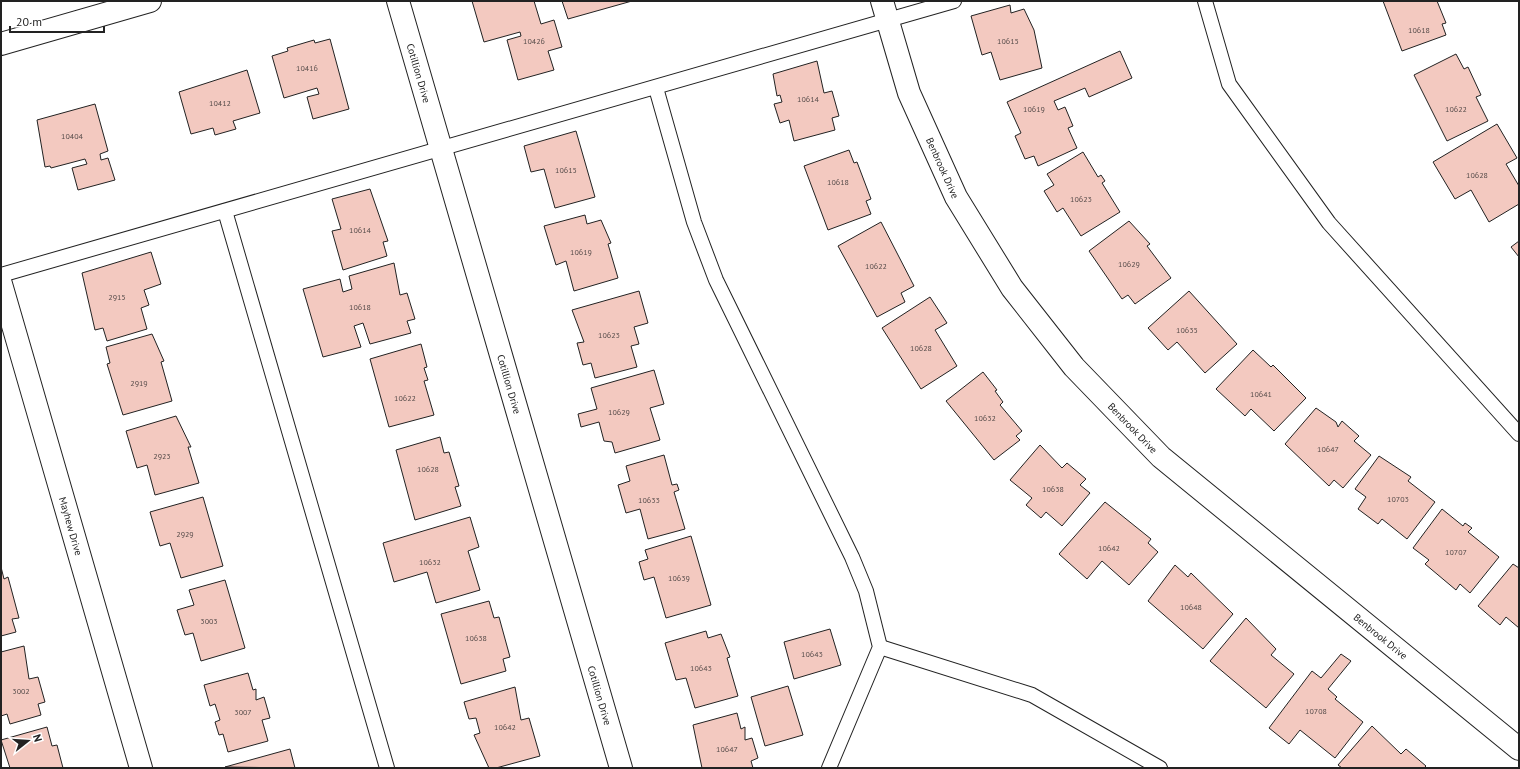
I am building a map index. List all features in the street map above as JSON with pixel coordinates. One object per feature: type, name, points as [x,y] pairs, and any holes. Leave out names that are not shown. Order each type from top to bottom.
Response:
[{"type":"street","points":[[1,44],[150,1]]},
{"type":"street","name":"Cotillion Drive","points":[[398,1],[621,768]]},
{"type":"street","name":"Benbrook Drive","points":[[885,10],[910,93],[956,197],[1012,288],[1074,367],[1161,457],[1519,750]]},
{"type":"street","name":"Mayhew Drive","points":[[1,284],[141,768]]},
{"type":"lane","points":[[1,275],[441,148],[656,88],[885,10],[954,1]]},
{"type":"lane","points":[[1205,1],[1229,84],[1329,223],[1519,434]]},
{"type":"lane","points":[[656,88],[694,222],[716,280],[852,557],[866,591],[880,647],[829,768]]},
{"type":"lane","points":[[225,211],[387,768]]},
{"type":"lane","points":[[880,647],[1032,695],[1160,768]]},
{"type":"building","points":[[472,1],[534,1],[541,24],[554,20],[562,47],[548,51],[554,70],[518,80],[507,40],[521,36],[520,32],[484,42]]},
{"type":"building","points":[[562,1],[632,1],[568,19]]},
{"type":"building","points":[[1383,1],[1437,1],[1446,23],[1442,24],[1446,35],[1402,51]]},
{"type":"building","points":[[1010,5],[1011,13],[1024,9],[1034,30],[1042,68],[1000,80],[991,52],[982,55],[971,16]]},
{"type":"building","points":[[330,39],[349,109],[313,119],[307,97],[319,94],[317,88],[284,98],[272,56],[288,51],[287,48],[314,40],[315,43]]},
{"type":"building","points":[[1120,51],[1132,78],[1089,97],[1085,88],[1054,101],[1058,110],[1065,107],[1073,126],[1068,128],[1077,148],[1038,166],[1034,156],[1025,159],[1015,136],[1021,133],[1007,102]]},
{"type":"building","points":[[1456,54],[1464,69],[1468,67],[1481,95],[1476,97],[1488,121],[1447,141],[1414,75]]},
{"type":"building","points":[[817,61],[824,93],[832,91],[839,116],[832,118],[835,130],[794,141],[789,120],[780,123],[774,104],[782,102],[780,95],[777,96],[773,74]]},
{"type":"building","points":[[247,70],[260,113],[233,121],[236,129],[215,135],[213,128],[191,134],[179,92]]},
{"type":"building","points":[[95,104],[108,151],[100,154],[101,160],[108,158],[115,180],[78,190],[72,168],[87,164],[85,159],[51,168],[50,166],[45,167],[37,120]]},
{"type":"building","points":[[1497,124],[1517,158],[1506,164],[1519,186],[1519,204],[1489,222],[1471,190],[1455,199],[1433,162]]},
{"type":"building","points":[[576,131],[595,197],[555,208],[544,169],[531,172],[524,146]]},
{"type":"building","points":[[849,150],[854,163],[857,162],[871,199],[866,201],[871,214],[828,230],[804,166]]},
{"type":"building","points":[[1083,152],[1098,177],[1101,175],[1105,181],[1102,183],[1120,212],[1081,236],[1063,208],[1057,212],[1044,191],[1054,185],[1047,174]]},
{"type":"building","points":[[370,189],[388,241],[383,242],[387,256],[343,270],[332,231],[341,229],[332,199]]},
{"type":"building","points":[[585,215],[587,224],[601,220],[611,243],[608,244],[618,278],[574,291],[566,261],[556,265],[544,226]]},
{"type":"building","points":[[1129,221],[1150,244],[1147,246],[1171,278],[1135,304],[1128,295],[1122,299],[1089,251]]},
{"type":"building","points":[[881,222],[914,286],[901,293],[905,302],[877,317],[838,246]]},
{"type":"building","points":[[1519,241],[1519,257],[1511,247]]},
{"type":"building","points":[[151,252],[161,284],[144,290],[149,305],[141,308],[147,329],[107,341],[103,328],[95,330],[82,273]]},
{"type":"building","points":[[394,263],[400,295],[407,293],[415,319],[407,321],[411,333],[370,344],[363,323],[354,326],[361,347],[323,357],[303,289],[340,279],[343,292],[352,289],[349,276]]},
{"type":"building","points":[[639,291],[648,323],[634,327],[639,344],[631,346],[637,367],[595,378],[591,363],[583,365],[577,343],[584,342],[572,310]]},
{"type":"building","points":[[1189,291],[1237,344],[1205,373],[1177,342],[1168,350],[1148,328]]},
{"type":"building","points":[[930,297],[947,323],[935,330],[957,366],[921,389],[882,328]]},
{"type":"building","points":[[152,334],[164,361],[161,362],[172,401],[123,415],[107,364],[110,363],[106,347]]},
{"type":"building","points":[[421,344],[427,367],[424,368],[428,380],[424,381],[434,415],[389,427],[370,359]]},
{"type":"building","points":[[1253,350],[1271,367],[1273,365],[1306,398],[1274,431],[1251,409],[1245,416],[1216,389]]},
{"type":"building","points":[[654,370],[664,404],[650,408],[660,440],[615,453],[612,442],[604,441],[599,422],[581,427],[578,414],[597,409],[591,388]]},
{"type":"building","points":[[983,372],[997,390],[995,391],[1003,402],[1000,405],[1022,431],[1016,436],[1020,440],[994,460],[946,401]]},
{"type":"building","points":[[1316,408],[1336,422],[1338,427],[1342,421],[1359,436],[1354,441],[1371,455],[1343,488],[1334,480],[1329,486],[1285,444]]},
{"type":"building","points":[[176,416],[191,447],[188,447],[199,483],[155,495],[147,465],[137,468],[126,431]]},
{"type":"building","points":[[440,437],[444,453],[449,452],[459,486],[455,487],[461,506],[415,520],[396,450]]},
{"type":"building","points":[[1040,445],[1062,468],[1067,463],[1086,479],[1080,485],[1090,493],[1062,526],[1046,512],[1041,518],[1026,505],[1032,498],[1010,480]]},
{"type":"building","points":[[664,455],[672,485],[677,484],[679,490],[674,492],[685,529],[648,539],[640,509],[626,513],[618,485],[630,481],[626,466]]},
{"type":"building","points":[[1379,456],[1411,477],[1408,481],[1435,502],[1407,539],[1382,519],[1378,524],[1358,509],[1366,497],[1355,489]]},
{"type":"building","points":[[203,497],[223,566],[181,578],[170,543],[160,546],[150,512]]},
{"type":"building","points":[[1105,502],[1151,539],[1148,543],[1158,552],[1129,585],[1102,561],[1087,579],[1059,554]]},
{"type":"building","points":[[1442,509],[1463,526],[1465,523],[1472,528],[1468,532],[1499,557],[1470,593],[1460,584],[1456,590],[1425,564],[1429,560],[1413,548]]},
{"type":"building","points":[[470,517],[479,547],[468,551],[480,590],[436,603],[427,572],[394,582],[383,543]]},
{"type":"building","points":[[691,536],[711,605],[666,618],[654,577],[644,580],[639,562],[648,559],[645,550]]},
{"type":"building","points":[[1513,564],[1519,568],[1519,628],[1506,617],[1500,625],[1478,606]]},
{"type":"building","points":[[1175,565],[1188,577],[1191,573],[1233,614],[1203,649],[1148,601]]},
{"type":"building","points":[[1,567],[4,579],[8,577],[19,618],[12,619],[16,632],[1,636]]},
{"type":"building","points":[[225,580],[245,648],[201,661],[193,633],[185,635],[177,610],[194,605],[189,590]]},
{"type":"building","points":[[489,601],[494,618],[499,617],[510,657],[503,659],[506,671],[461,684],[441,614]]},
{"type":"building","points":[[1246,618],[1276,649],[1271,655],[1294,674],[1266,708],[1210,661]]},
{"type":"building","points":[[830,629],[841,665],[794,679],[784,642]]},
{"type":"building","points":[[706,631],[708,638],[721,634],[730,657],[727,658],[738,696],[695,708],[686,678],[676,680],[665,643]]},
{"type":"building","points":[[24,646],[29,679],[38,677],[45,702],[38,704],[41,715],[10,724],[7,714],[1,716],[1,652]]},
{"type":"building","points":[[1341,654],[1351,661],[1328,689],[1337,697],[1335,699],[1363,722],[1335,758],[1300,730],[1289,744],[1269,728],[1312,671],[1321,678]]},
{"type":"building","points":[[248,673],[253,690],[256,689],[256,700],[264,697],[270,718],[262,720],[268,741],[228,752],[223,734],[219,735],[215,722],[220,720],[215,704],[210,706],[204,685]]},
{"type":"building","points":[[788,686],[803,735],[765,746],[751,697]]},
{"type":"building","points":[[515,687],[521,720],[529,718],[540,756],[496,768],[489,768],[474,735],[480,733],[476,718],[469,719],[464,702]]},
{"type":"building","points":[[737,713],[741,729],[745,727],[745,740],[752,738],[758,758],[751,761],[753,768],[702,768],[693,725]]},
{"type":"building","points":[[1372,726],[1401,754],[1406,749],[1426,766],[1424,768],[1342,768],[1338,765]]},
{"type":"building","points":[[47,727],[52,746],[57,745],[63,768],[10,768],[1,740]]},
{"type":"building","points":[[290,749],[295,768],[225,767]]}]
